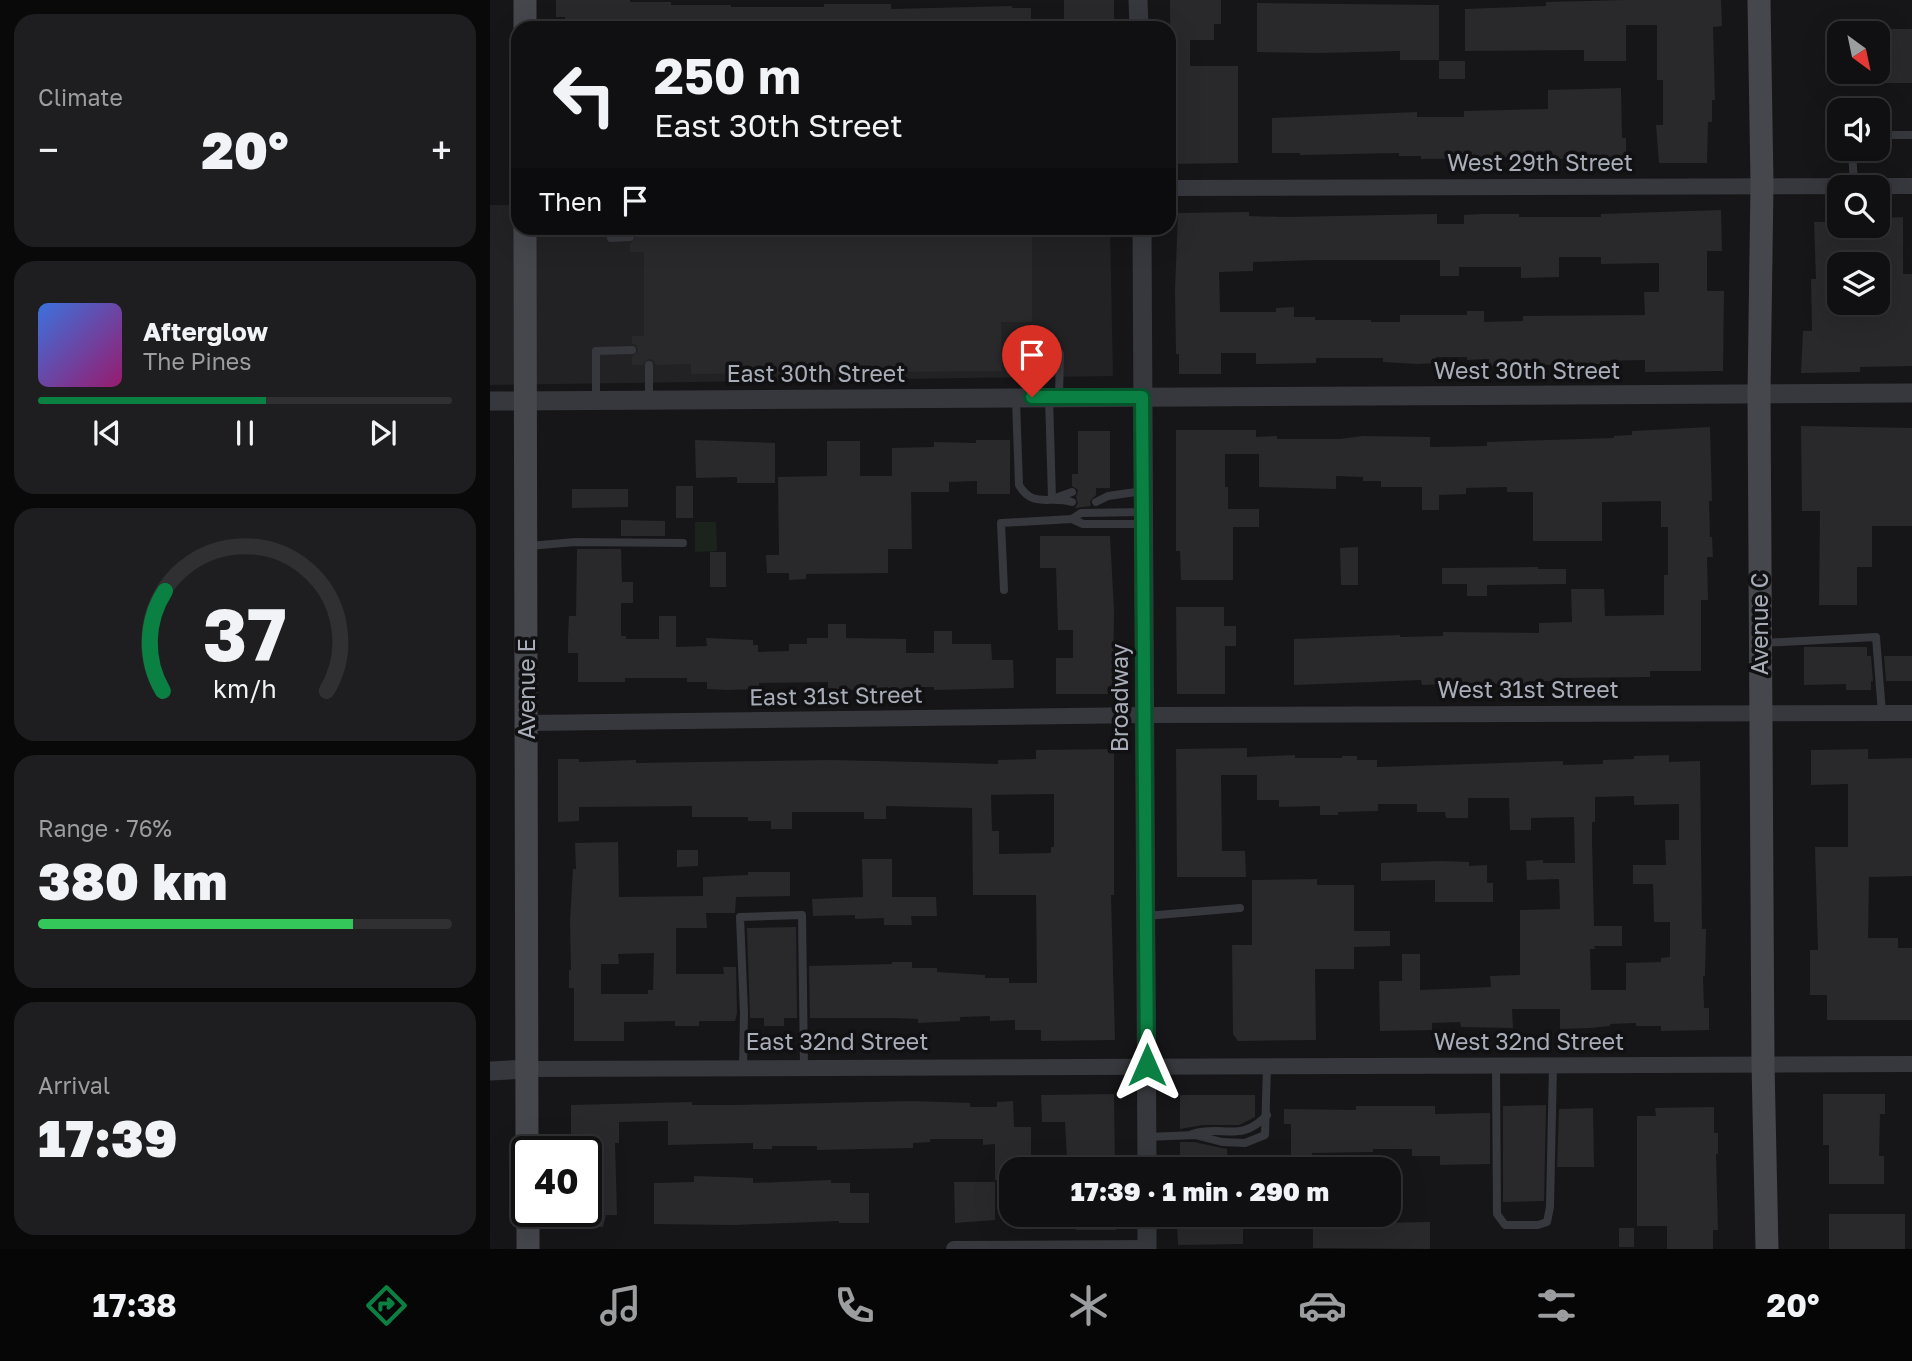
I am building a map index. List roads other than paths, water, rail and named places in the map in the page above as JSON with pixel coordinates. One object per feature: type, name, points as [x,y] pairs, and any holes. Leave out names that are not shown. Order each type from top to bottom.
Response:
[{"type":"main road","points":[[525,0],[525,21]]},
{"type":"main road","name":"Avenue C","points":[[1759,0],[1762,184],[1759,394],[1763,1064],[1767,1249]]},
{"type":"main road","name":"Avenue E","points":[[525,235],[527,1136]]},
{"type":"main road","points":[[528,1227],[528,1249]]},
{"type":"street","points":[[1139,0],[1139,21]]},
{"type":"street","name":"West 29th Street","points":[[1176,188],[1827,185]]},
{"type":"street","name":"West 29th Street","points":[[1890,186],[1912,186]]},
{"type":"street","name":"Broadway","points":[[1142,235],[1147,1157]]},
{"type":"street","name":"West 30th Street","points":[[1142,397],[1912,393]]},
{"type":"street","name":"East 30th Street","points":[[490,401],[1142,397]]},
{"type":"street","name":"West 31st Street","points":[[1144,715],[1912,713]]},
{"type":"street","name":"East 31st Street","points":[[528,723],[1144,715]]},
{"type":"street","name":"West 32nd Street","points":[[1147,1065],[1912,1064]]},
{"type":"street","name":"East 32nd Street","points":[[490,1069],[1147,1065]]},
{"type":"street","points":[[954,1249],[1147,1248],[1147,1227]]},
{"type":"lane","points":[[1890,135],[1912,135]]},
{"type":"lane","points":[[611,235],[611,238],[630,237]]},
{"type":"lane","points":[[596,399],[596,351],[632,350]]},
{"type":"lane","points":[[1018,354],[1060,354],[1054,397],[1055,498]]},
{"type":"lane","points":[[649,365],[649,399]]},
{"type":"lane","points":[[1016,397],[1019,485],[1025,495],[1035,500],[1055,498],[1072,492]]},
{"type":"lane","points":[[1096,502],[1108,496],[1143,491]]},
{"type":"lane","points":[[1096,492],[1108,496]]},
{"type":"lane","points":[[1055,498],[1072,502]]},
{"type":"lane","points":[[1004,590],[1001,523],[1072,519],[1081,513],[1143,518]]},
{"type":"lane","points":[[526,546],[575,542],[683,543]]},
{"type":"lane","points":[[1761,643],[1876,637],[1882,713]]},
{"type":"lane","points":[[1146,916],[1240,908]]},
{"type":"lane","points":[[743,1067],[740,917],[802,915],[804,1067]]},
{"type":"lane","points":[[1189,1135],[1222,1142],[1245,1143],[1265,1135],[1267,1065]]},
{"type":"lane","points":[[1496,1065],[1497,1214],[1505,1225],[1538,1225],[1547,1222],[1550,1207],[1553,1065]]},
{"type":"lane","points":[[1147,1137],[1189,1135],[1202,1131],[1248,1130],[1258,1125],[1267,1115]]}]
